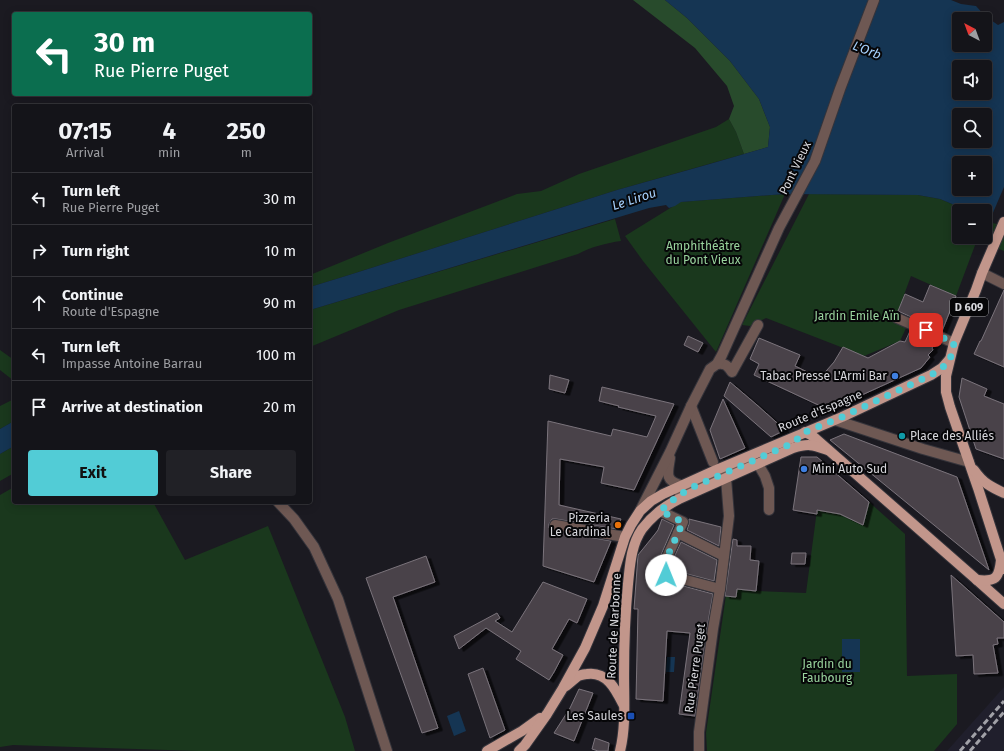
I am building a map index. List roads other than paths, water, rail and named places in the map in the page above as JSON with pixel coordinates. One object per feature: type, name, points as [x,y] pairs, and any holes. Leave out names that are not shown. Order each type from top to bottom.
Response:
[{"type":"main road","name":"D 609","points":[[950,360],[954,343],[1004,222]]},
{"type":"main road","name":"Route d'Espagne","points":[[519,751],[547,714],[585,648],[603,606],[630,525],[640,511],[651,501],[681,485],[835,420],[931,375],[942,368],[950,360]]},
{"type":"main road","points":[[950,360],[946,376],[946,392],[1003,564]]},
{"type":"main road","points":[[805,432],[811,435],[1004,604]]},
{"type":"main road","name":"Route d'Espagne","points":[[664,508],[726,478],[804,444],[814,445],[828,450]]},
{"type":"main road","points":[[969,462],[980,478],[990,487],[1004,493]]},
{"type":"main road","name":"Route de Narbonne","points":[[620,751],[624,725],[625,614],[630,562],[636,541],[642,529],[664,508]]},
{"type":"main road","points":[[977,580],[988,581],[996,577],[1003,564],[1004,546]]},
{"type":"main road","points":[[563,688],[580,675],[592,673],[602,676],[608,680],[614,687],[624,705]]},
{"type":"main road","points":[[487,751],[522,731],[547,714]]},
{"type":"street","name":"Pont Vieux","points":[[640,511],[710,369],[717,364],[728,342],[780,228],[815,161],[840,89],[874,0]]},
{"type":"street","points":[[982,273],[1004,284]]},
{"type":"street","points":[[897,318],[954,343]]},
{"type":"street","points":[[717,364],[727,366],[732,372],[758,325]]},
{"type":"street","points":[[691,406],[713,462]]},
{"type":"street","points":[[835,420],[923,449],[969,462]]},
{"type":"street","points":[[720,589],[666,575],[663,566],[683,522],[664,508],[679,495],[693,487],[793,443],[805,432]]},
{"type":"street","points":[[670,452],[668,476],[675,484],[681,485]]},
{"type":"street","points":[[758,464],[765,476],[769,488],[769,510]]},
{"type":"street","name":"Rue Pierre Puget","points":[[699,751],[699,732],[729,516],[726,478]]},
{"type":"street","points":[[280,504],[294,519],[314,547],[338,599],[387,751]]},
{"type":"street","points":[[555,525],[625,538]]},
{"type":"street","points":[[678,533],[724,556]]},
{"type":"water","points":[[665,0],[951,0],[961,4],[976,6],[981,12],[952,12],[952,52],[992,52],[992,21],[998,25],[1004,22],[1004,224],[992,220],[992,204],[952,204],[940,199],[918,195],[785,194],[681,202],[669,208],[666,205],[649,208],[312,309],[312,286],[617,190],[768,147],[770,127],[759,99],[730,61],[687,18]]},
{"type":"water","points":[[12,422],[12,447],[0,454],[0,429]]},
{"type":"water","points":[[842,639],[860,639],[860,672],[842,672]]},
{"type":"water","points":[[667,657],[675,657],[674,672],[666,672]]},
{"type":"water","points":[[459,711],[466,731],[454,736],[447,716]]},
{"type":"railway","points":[[960,751],[1004,701]]},
{"type":"railway","points":[[970,751],[1004,712]]},
{"type":"place","name":"Tabac Presse L'Armi Bar","points":[[895,376]]},
{"type":"place","name":"Place des Alliés","points":[[902,436]]},
{"type":"place","name":"Mini Auto Sud","points":[[804,469]]},
{"type":"place","name":"Pizzeria Le Cardinal","points":[[618,525]]},
{"type":"place","name":"Les Saules","points":[[631,716]]},
{"type":"water label","name":"L'Orb","points":[[867,50]]},
{"type":"water label","name":"Le Lirou","points":[[634,199]]},
{"type":"park label","name":"Amphithéâtre du Pont Vieux","points":[[703,253]]},
{"type":"park label","name":"Jardin Emile Aïn","points":[[857,316]]},
{"type":"park label","name":"Jardin du Faubourg","points":[[827,671]]}]
